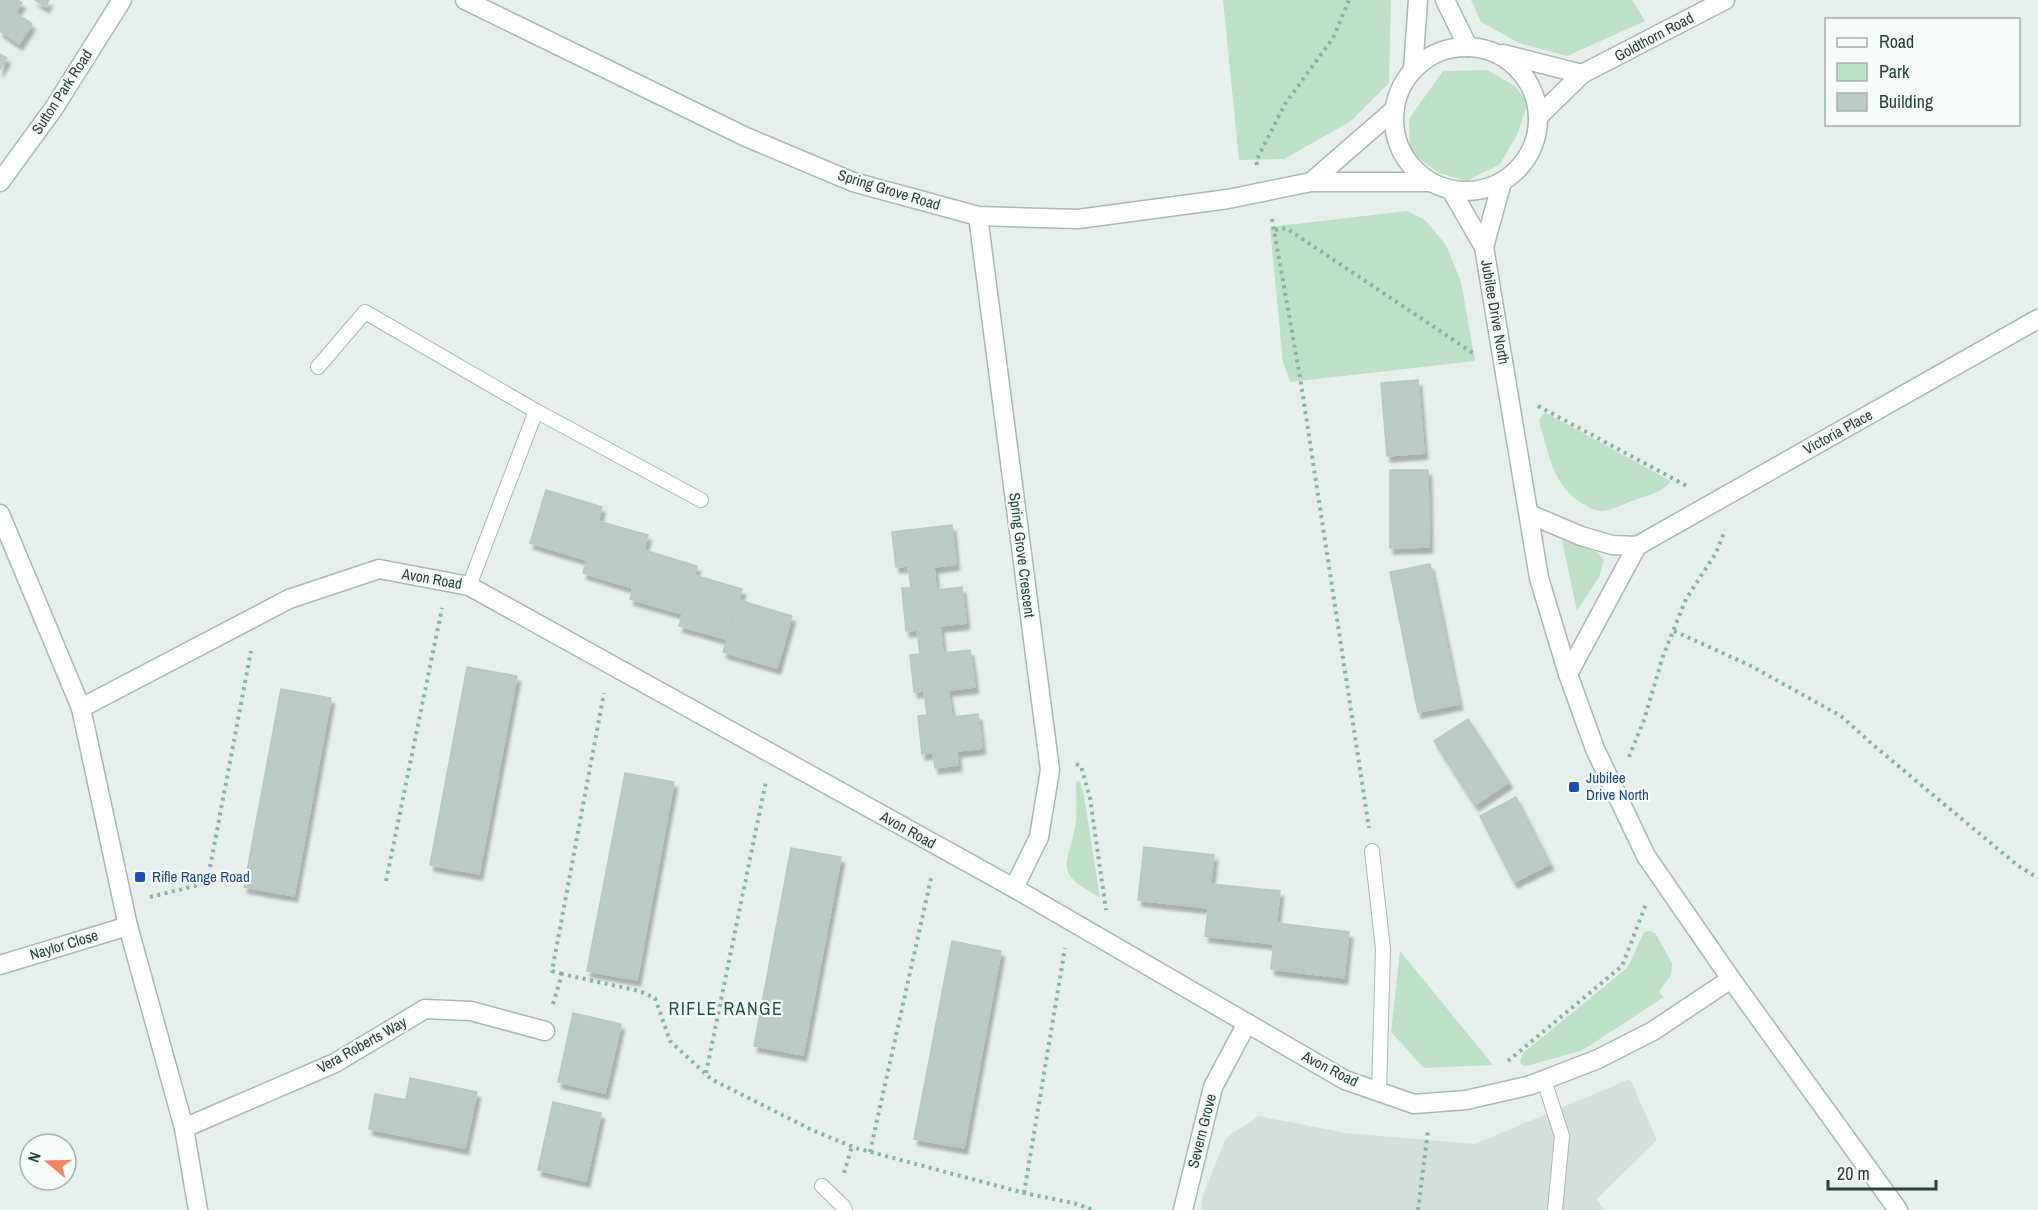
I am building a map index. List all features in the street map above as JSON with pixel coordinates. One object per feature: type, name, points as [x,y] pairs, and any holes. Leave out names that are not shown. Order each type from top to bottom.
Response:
[{"type":"street","name":"Sutton Park Road","points":[[0,182],[54,108],[122,0]]},
{"type":"street","name":"Spring Grove Road","points":[[465,0],[746,136],[831,173],[853,182],[978,216],[1078,219],[1228,199],[1311,182],[1430,182]]},
{"type":"street","points":[[1413,70],[1418,0]]},
{"type":"street","points":[[1445,0],[1468,47]]},
{"type":"street","name":"Goldthorn Road","points":[[1538,117],[1582,74],[1725,0]]},
{"type":"street","points":[[1489,51],[1509,61],[1524,76],[1534,95],[1538,117],[1537,136],[1518,170],[1502,182],[1478,190],[1451,190],[1430,182],[1413,168],[1401,151],[1395,130],[1395,109],[1401,88],[1413,70],[1429,58],[1448,50],[1468,47],[1489,51],[1582,74]]},
{"type":"street","name":"Spring Grove Road","points":[[1311,182],[1395,109]]},
{"type":"street","name":"Jubilee Drive North","points":[[1484,247],[1502,182]]},
{"type":"street","name":"Jubilee Drive North","points":[[1451,190],[1484,247],[1539,578],[1568,674],[1595,749],[1646,856],[1731,979],[1898,1210]]},
{"type":"street","name":"Spring Grove Crescent","points":[[978,216],[1050,770],[1039,837],[1014,888]]},
{"type":"street","name":"Victoria Place","points":[[1637,546],[2038,319]]},
{"type":"street","points":[[0,514],[81,708],[128,926],[184,1128],[198,1210]]},
{"type":"street","points":[[1529,514],[1581,536],[1612,545],[1637,546],[1568,674]]},
{"type":"street","name":"Avon Road","points":[[81,708],[288,599],[379,570],[469,586],[1014,888],[1345,1080],[1414,1104],[1466,1100],[1531,1085],[1598,1059],[1653,1031],[1731,979]]},
{"type":"street","name":"Naylor Close","points":[[0,965],[128,926]]},
{"type":"street","name":"Vera Roberts Way","points":[[184,1128],[335,1063],[425,1009],[471,1011],[545,1031]]},
{"type":"street","name":"Severn Grove","points":[[1183,1210],[1213,1087],[1247,1023]]},
{"type":"lane","points":[[318,367],[364,312],[536,411],[702,500]]},
{"type":"lane","points":[[469,586],[536,411]]},
{"type":"lane","points":[[1372,851],[1383,949],[1379,1092]]},
{"type":"lane","points":[[1544,1080],[1562,1136],[1555,1210]]},
{"type":"lane","points":[[822,1186],[843,1206],[844,1210]]},
{"type":"path","points":[[1349,0],[1333,38],[1285,104],[1256,161],[1275,230],[1311,446],[1372,851]]},
{"type":"path","points":[[1275,230],[1286,228],[1478,356],[1503,360]]},
{"type":"path","points":[[1508,390],[1715,501],[1730,517],[1716,553],[1686,599],[1640,730],[1623,770],[1612,785]]},
{"type":"path","points":[[386,880],[447,582]]},
{"type":"path","points":[[123,904],[207,883],[257,616]]},
{"type":"path","points":[[1673,631],[1751,666],[1841,716],[2017,865],[2038,878]]},
{"type":"path","points":[[609,665],[552,971],[655,998],[670,1041],[711,1079],[812,1130],[870,1152],[1094,1210]]},
{"type":"path","points":[[1047,753],[1081,766],[1090,798],[1104,884],[1108,943]]},
{"type":"path","points":[[706,1074],[772,755]]},
{"type":"path","points":[[870,1152],[938,846]]},
{"type":"path","points":[[1491,1094],[1508,1061],[1622,966],[1658,873]]},
{"type":"path","points":[[1024,1193],[1070,921]]},
{"type":"path","points":[[545,1031],[562,974]]},
{"type":"path","points":[[1418,1210],[1432,1103]]},
{"type":"shaded area","points":[[1630,1079],[1657,1140],[1597,1199],[1604,1210],[1201,1210],[1203,1195],[1226,1138],[1259,1116],[1346,1133],[1475,1144]]},
{"type":"green space","points":[[1223,0],[1391,0],[1389,83],[1351,121],[1284,159],[1239,160]]},
{"type":"green space","points":[[1471,0],[1632,0],[1645,21],[1567,56],[1519,43],[1481,22]]},
{"type":"green space","points":[[1487,70],[1515,86],[1528,103],[1517,135],[1500,164],[1467,181],[1439,173],[1410,152],[1409,119],[1443,71]]},
{"type":"green space","points":[[1407,211],[1425,220],[1446,245],[1461,282],[1475,361],[1290,382],[1283,362],[1270,227]]},
{"type":"green space","points":[[1544,413],[1671,481],[1657,492],[1613,509],[1603,511],[1589,507],[1574,498],[1559,480],[1539,421]]},
{"type":"green space","points":[[1562,540],[1597,552],[1604,560],[1599,577],[1577,611]]},
{"type":"green space","points":[[1080,781],[1100,897],[1084,888],[1068,872],[1068,857],[1076,820],[1076,782]]},
{"type":"green space","points":[[1644,932],[1655,933],[1672,963],[1671,975],[1659,992],[1664,997],[1580,1051],[1527,1066],[1522,1065],[1520,1062],[1523,1053],[1628,967]]},
{"type":"green space","points":[[1400,951],[1493,1065],[1424,1068],[1391,1032]]},
{"type":"building","points":[[0,0],[17,0],[22,3],[15,12],[32,24],[19,44],[0,31]]},
{"type":"building","points":[[35,0],[49,0],[46,7]]},
{"type":"building","points":[[0,54],[7,58],[0,70]]},
{"type":"building","points":[[1418,380],[1424,453],[1387,456],[1381,383]]},
{"type":"building","points":[[1390,470],[1428,470],[1429,547],[1390,548]]},
{"type":"building","points":[[546,490],[602,507],[587,560],[530,543]]},
{"type":"building","points":[[598,521],[648,535],[633,588],[583,573]]},
{"type":"building","points":[[952,525],[956,564],[934,567],[936,590],[962,587],[966,623],[940,626],[943,653],[970,650],[975,687],[948,690],[952,717],[978,714],[982,748],[957,751],[958,765],[935,768],[933,752],[922,754],[918,716],[927,715],[924,691],[914,692],[910,655],[920,654],[917,630],[906,631],[902,588],[911,588],[908,566],[896,567],[892,532]]},
{"type":"building","points":[[644,550],[697,566],[683,614],[630,599]]},
{"type":"building","points":[[1430,564],[1459,704],[1418,712],[1390,572]]},
{"type":"building","points":[[694,575],[742,589],[726,639],[679,626]]},
{"type":"building","points":[[739,600],[792,616],[777,668],[723,652]]},
{"type":"building","points":[[467,667],[517,676],[479,874],[430,865]]},
{"type":"building","points":[[281,689],[331,698],[294,896],[244,887]]},
{"type":"building","points":[[1468,719],[1509,782],[1475,805],[1434,741]]},
{"type":"building","points":[[625,773],[674,782],[637,980],[587,971]]},
{"type":"building","points":[[1516,797],[1550,864],[1514,882],[1480,816]]},
{"type":"building","points":[[1144,847],[1214,855],[1208,908],[1138,900]]},
{"type":"building","points":[[791,848],[841,857],[803,1055],[754,1046]]},
{"type":"building","points":[[1211,884],[1280,891],[1274,944],[1205,936]]},
{"type":"building","points":[[1276,923],[1349,932],[1344,978],[1271,969]]},
{"type":"building","points":[[952,941],[1001,951],[964,1148],[914,1139]]},
{"type":"building","points":[[573,1013],[621,1024],[605,1093],[558,1082]]},
{"type":"building","points":[[410,1078],[477,1092],[465,1148],[369,1129],[375,1094],[406,1100]]},
{"type":"building","points":[[553,1102],[601,1113],[586,1181],[538,1170]]},
{"type":"place","name":"Jubilee Drive North","points":[[1574,787]]},
{"type":"place","name":"Rifle Range Road","points":[[140,877]]},
{"type":"district","name":"RIFLE RANGE","points":[[726,1009]]}]
